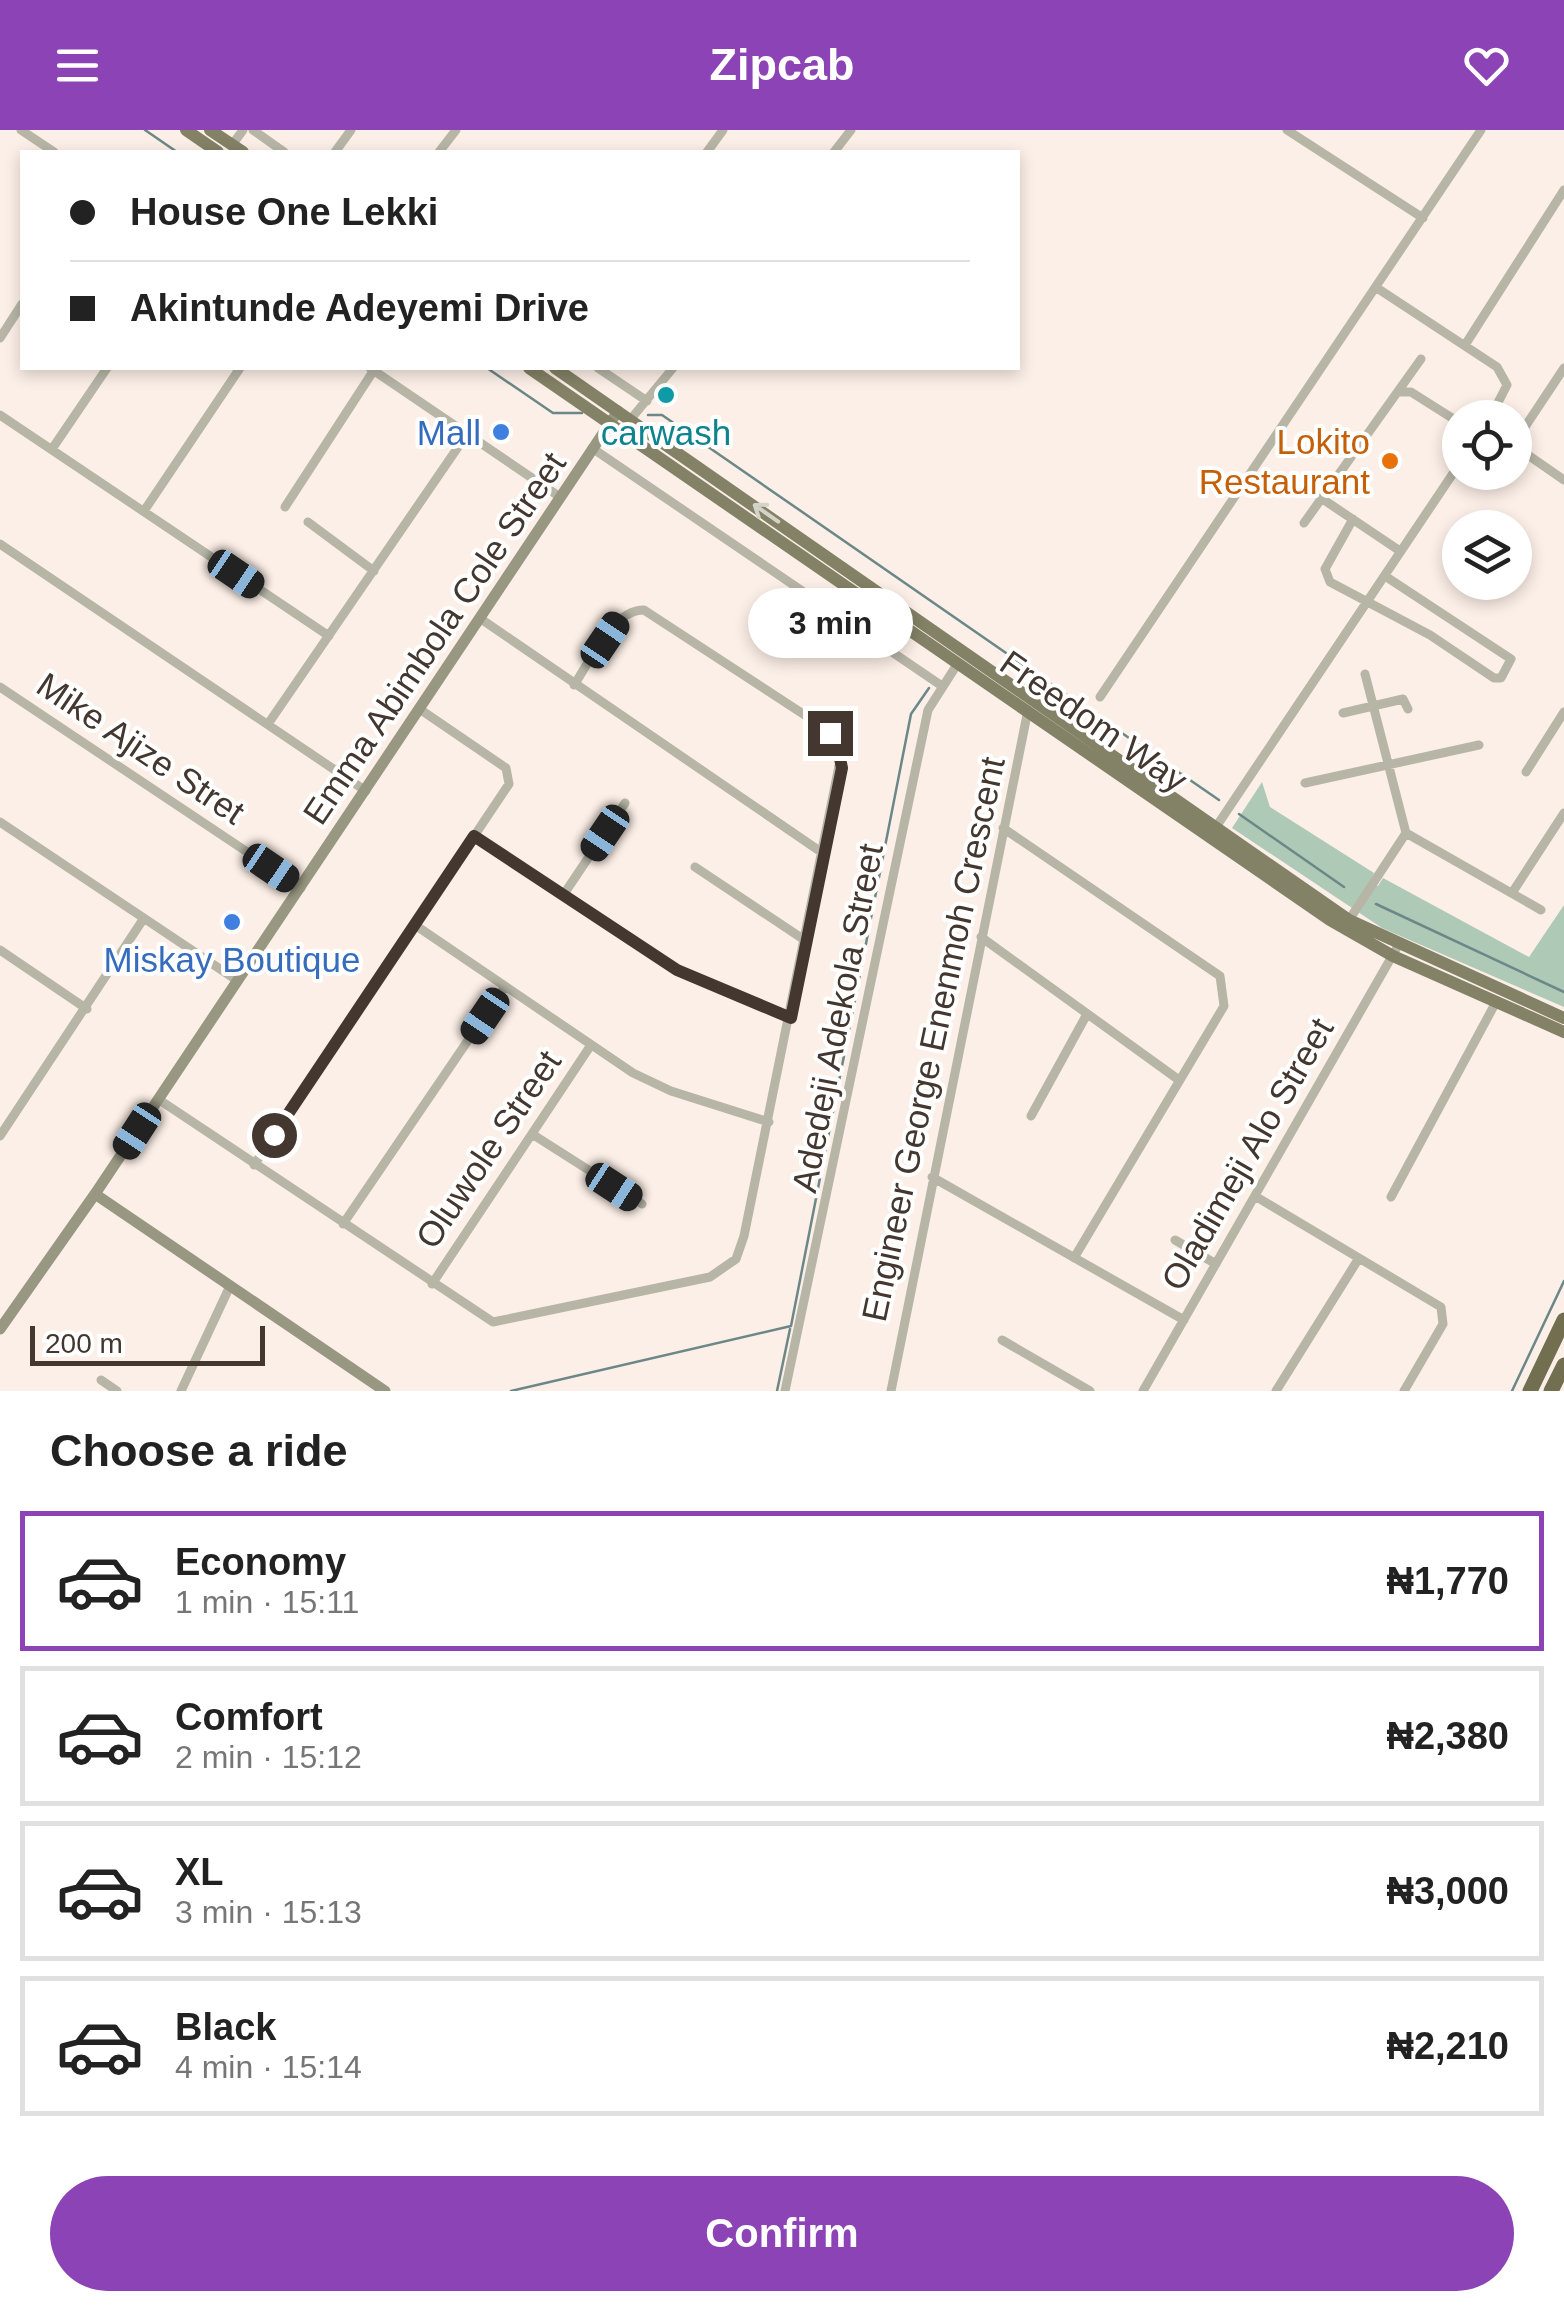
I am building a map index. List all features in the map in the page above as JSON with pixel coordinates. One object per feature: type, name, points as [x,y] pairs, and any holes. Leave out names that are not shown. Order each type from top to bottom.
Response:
[{"type":"highway","points":[[1530,1391],[1564,1320]]},
{"type":"highway","points":[[1551,1391],[1564,1365]]},
{"type":"main road","points":[[186,130],[215,150]]},
{"type":"main road","points":[[210,130],[238,149]]},
{"type":"main road","name":"Freedom Way","points":[[533,370],[619,418],[1349,920],[1396,950],[1564,1032]]},
{"type":"main road","name":"Freedom Way","points":[[558,370],[1028,712],[1330,920],[1564,1018]]},
{"type":"street","points":[[21,130],[51,150]]},
{"type":"street","points":[[238,149],[243,130]]},
{"type":"street","points":[[253,130],[281,150]]},
{"type":"street","points":[[441,150],[456,130]]},
{"type":"street","points":[[836,150],[851,130]]},
{"type":"street","points":[[1287,130],[1423,218]]},
{"type":"street","points":[[1100,697],[1481,130]]},
{"type":"street","points":[[1465,346],[1564,190]]},
{"type":"street","points":[[1377,288],[1498,367],[1507,385],[1499,400]]},
{"type":"street","points":[[0,338],[20,307]]},
{"type":"street","points":[[1304,523],[1421,359]]},
{"type":"street","points":[[1532,418],[1564,368]]},
{"type":"street","points":[[52,449],[105,370]]},
{"type":"street","points":[[144,511],[239,370]]},
{"type":"street","points":[[285,506],[371,370]]},
{"type":"street","points":[[373,370],[560,497]]},
{"type":"street","points":[[601,370],[647,400]]},
{"type":"street","points":[[619,418],[647,400],[671,370]]},
{"type":"street","points":[[1399,392],[1411,392],[1442,412]]},
{"type":"street","points":[[0,415],[328,636]]},
{"type":"street","name":"Emma Abimbola Cole Street","points":[[0,1329],[421,710],[592,448],[619,418]]},
{"type":"street","points":[[268,724],[467,434]]},
{"type":"street","points":[[592,448],[942,686]]},
{"type":"street","points":[[1532,456],[1564,480]]},
{"type":"street","points":[[1216,827],[1442,489]]},
{"type":"street","points":[[1321,498],[1400,551]]},
{"type":"street","points":[[1352,519],[1328,558],[1326,575],[1430,634],[1494,678],[1501,678],[1512,661],[1385,576]]},
{"type":"street","points":[[308,522],[374,570]]},
{"type":"street","points":[[0,544],[366,790]]},
{"type":"street","points":[[158,1099],[481,1317],[506,1323],[710,1278],[730,1266],[742,1250],[841,756],[830,733],[644,610],[631,610],[620,618],[574,685]]},
{"type":"street","points":[[1430,634],[1444,616]]},
{"type":"street","points":[[481,619],[824,854]]},
{"type":"street","name":"Adedeji Adekola Street","points":[[785,1391],[928,710],[958,662]]},
{"type":"street","points":[[1365,674],[1406,833],[1541,910]]},
{"type":"street","name":"Mike Ajize Stret","points":[[0,687],[301,888]]},
{"type":"street","name":"Engineer George Enenmoh Crescent","points":[[892,1391],[1029,697]]},
{"type":"street","points":[[1344,713],[1405,699],[1408,710]]},
{"type":"street","points":[[254,1165],[510,784],[510,773],[421,710]]},
{"type":"street","points":[[1526,772],[1560,729],[1564,712]]},
{"type":"street","points":[[1304,784],[1479,745]]},
{"type":"street","points":[[564,894],[625,803]]},
{"type":"street","points":[[1512,894],[1564,813]]},
{"type":"street","points":[[0,822],[238,981]]},
{"type":"street","points":[[1004,828],[1220,976],[1224,1006],[1074,1258]]},
{"type":"street","points":[[1349,920],[1406,833]]},
{"type":"street","points":[[474,836],[677,970],[791,1018]]},
{"type":"street","points":[[695,867],[806,941]]},
{"type":"street","points":[[0,1136],[87,1010],[144,918]]},
{"type":"street","points":[[415,924],[652,1084],[769,1122]]},
{"type":"street","points":[[981,937],[1178,1080]]},
{"type":"street","points":[[0,950],[87,1010]]},
{"type":"street","name":"Oladimeji Alo Street","points":[[1143,1391],[1396,950]]},
{"type":"street","points":[[343,1224],[505,986]]},
{"type":"street","points":[[1391,1198],[1496,1002]]},
{"type":"street","points":[[1031,1116],[1087,1014]]},
{"type":"street","name":"Oluwole Street","points":[[432,1284],[590,1045]]},
{"type":"street","points":[[532,1134],[642,1204]]},
{"type":"street","points":[[932,1177],[1184,1320]]},
{"type":"street","points":[[95,1194],[385,1391]]},
{"type":"street","points":[[1255,1196],[1441,1308],[1444,1315],[1404,1391]]},
{"type":"street","points":[[1175,1240],[1216,1264]]},
{"type":"street","points":[[1276,1391],[1359,1258]]},
{"type":"street","points":[[181,1391],[230,1286]]},
{"type":"street","points":[[1002,1340],[1090,1391]]},
{"type":"street","points":[[100,1380],[117,1391]]},
{"type":"green space","points":[[1262,782],[1270,807],[1374,873],[1370,881],[1378,886],[1383,878],[1529,957],[1564,905],[1564,1007],[1382,928],[1232,828]]},
{"type":"waterway","points":[[145,130],[174,150]]},
{"type":"waterway","points":[[490,370],[553,413],[582,413]]},
{"type":"waterway","points":[[648,415],[662,415],[1145,749]]},
{"type":"waterway","points":[[511,1391],[791,1326],[911,714],[929,688]]},
{"type":"waterway","points":[[1158,758],[1219,800]]},
{"type":"waterway","points":[[1239,814],[1344,887]]},
{"type":"waterway","points":[[1376,904],[1564,992]]},
{"type":"waterway","points":[[1512,1391],[1564,1281]]},
{"type":"waterway","points":[[777,1391],[790,1329]]},
{"type":"place","name":"carwash","points":[[666,395]]},
{"type":"place","name":"Mall","points":[[501,432]]},
{"type":"place","name":"Lokito Restaurant","points":[[1390,461]]},
{"type":"place","name":"Miskay Boutique","points":[[232,922]]},
{"type":"route","points":[[274,1135],[474,836],[677,970],[791,1018],[842,768],[837,744],[830,733]]}]
